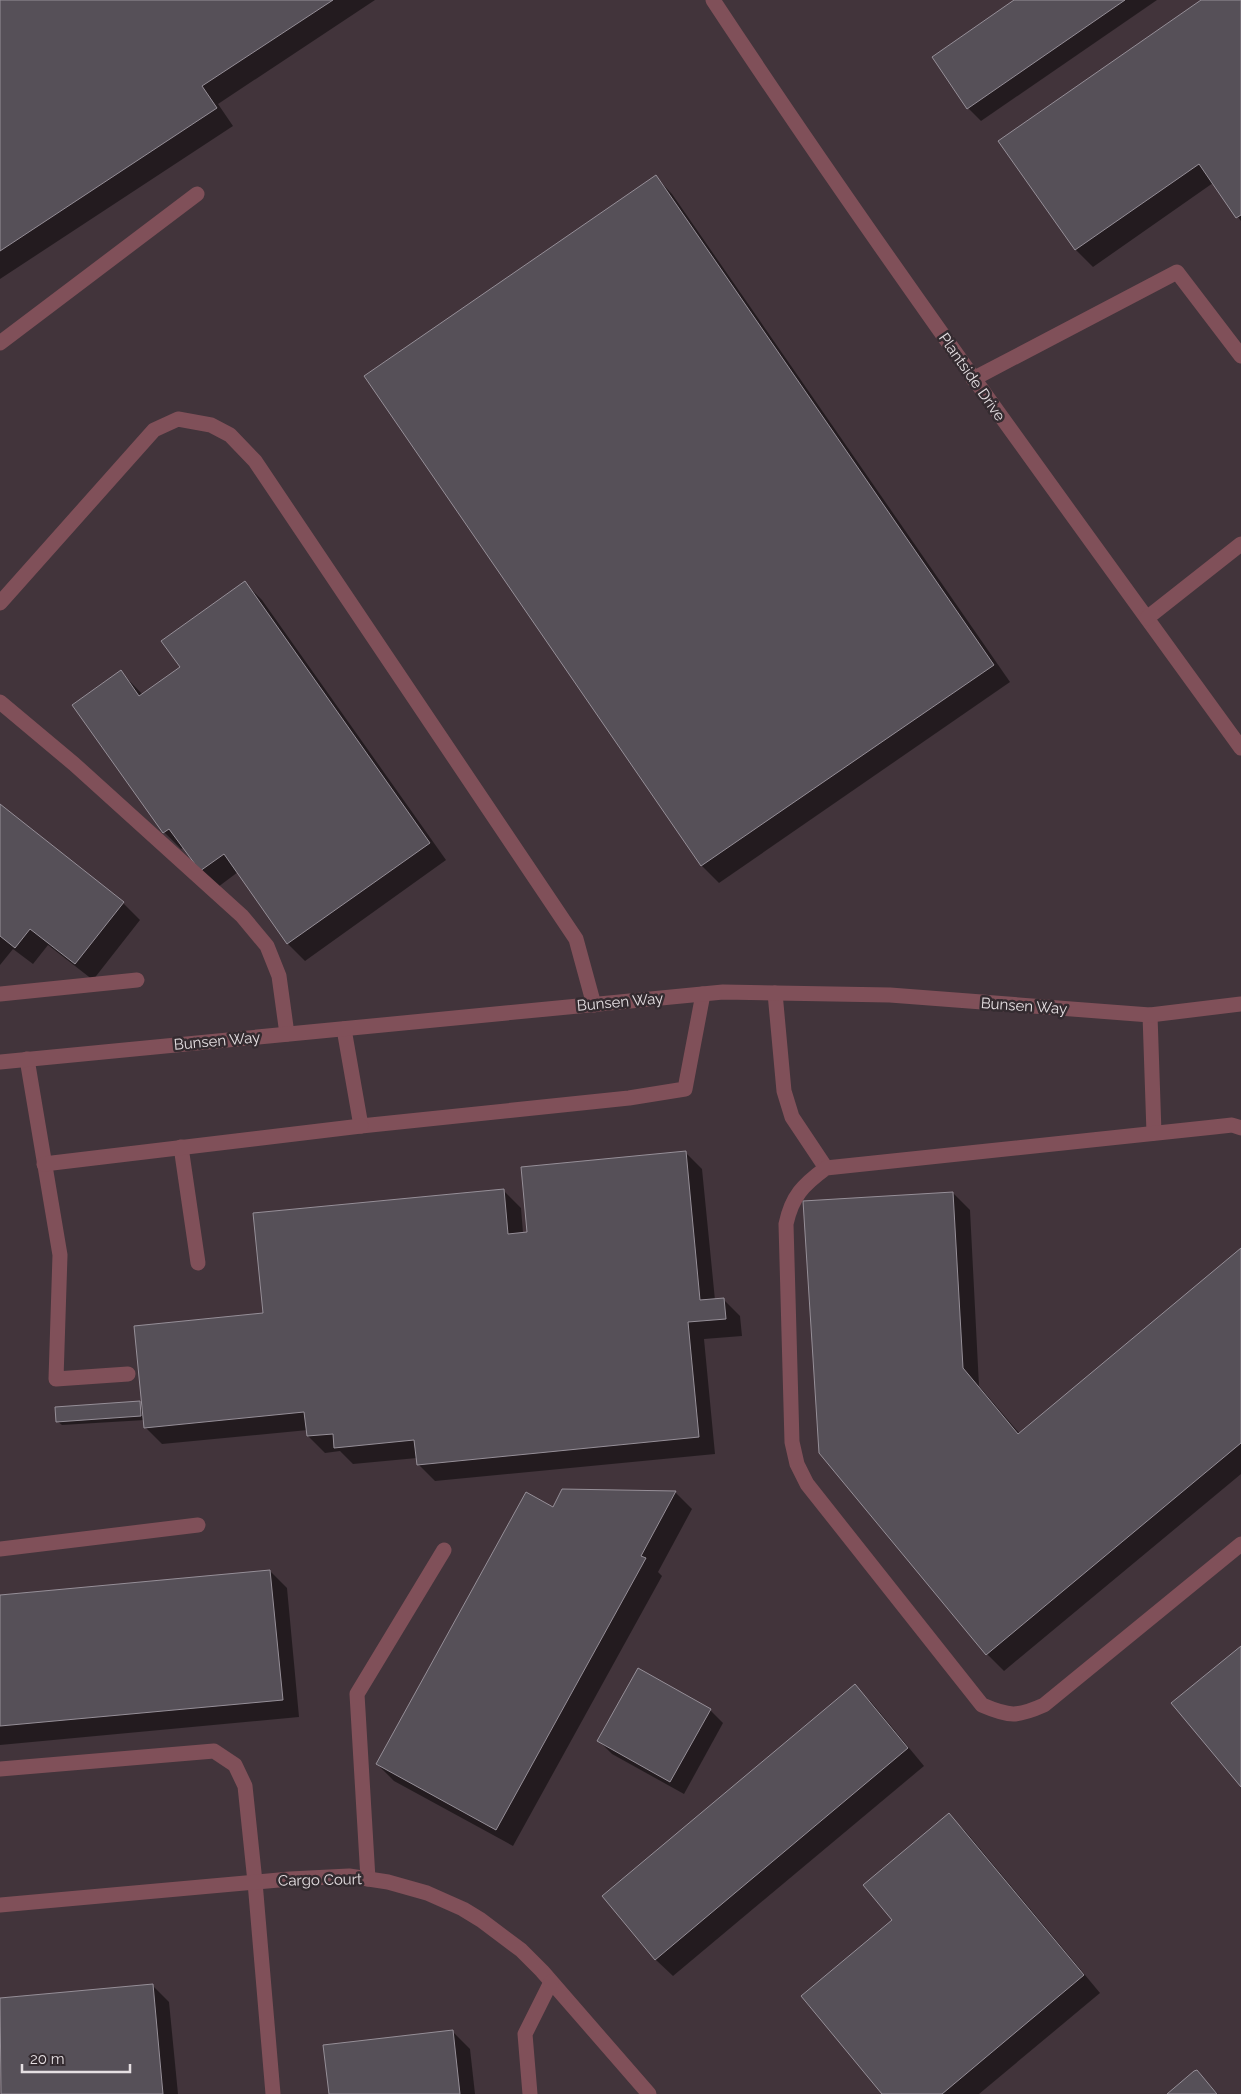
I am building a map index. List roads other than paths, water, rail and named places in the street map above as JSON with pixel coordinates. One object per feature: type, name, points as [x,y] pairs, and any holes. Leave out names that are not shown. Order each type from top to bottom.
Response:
[{"type":"street","name":"Plantside Drive","points":[[713,0],[765,79],[973,379],[1241,748]]},
{"type":"street","points":[[0,343],[197,194]]},
{"type":"street","points":[[973,379],[1177,272],[1241,356]]},
{"type":"street","points":[[0,603],[154,430],[178,418],[211,425],[230,435],[255,462],[576,939],[594,1004]]},
{"type":"street","points":[[1147,618],[1241,544]]},
{"type":"street","points":[[0,702],[74,764],[242,916],[267,946],[279,976],[287,1034]]},
{"type":"street","points":[[0,994],[137,980]]},
{"type":"street","name":"Bunsen Way","points":[[0,1062],[723,992],[890,995],[1150,1015],[1241,1004]]},
{"type":"street","points":[[775,993],[784,1091],[792,1117],[826,1168]]},
{"type":"street","points":[[44,1164],[361,1126],[630,1098],[684,1089],[703,994]]},
{"type":"street","points":[[1150,1015],[1154,1133]]},
{"type":"street","points":[[344,1028],[361,1126]]},
{"type":"street","points":[[27,1059],[60,1255],[56,1379],[128,1374]]},
{"type":"street","points":[[1241,1128],[1232,1125],[826,1168],[808,1182],[790,1205],[786,1224],[792,1442],[797,1464],[807,1484],[982,1705],[1003,1714],[1024,1714],[1044,1705],[1241,1544]]},
{"type":"street","points":[[181,1147],[198,1262]]},
{"type":"street","points":[[0,1549],[198,1525]]},
{"type":"street","points":[[368,1879],[357,1694],[444,1550]]},
{"type":"street","points":[[0,1769],[214,1751],[235,1765],[245,1786],[256,1882],[273,2094]]},
{"type":"street","name":"Cargo Court","points":[[0,1905],[256,1882],[349,1876],[388,1882],[427,1893],[463,1909],[521,1950],[649,2094]]},
{"type":"street","points":[[530,2094],[525,2034],[551,1982]]}]
